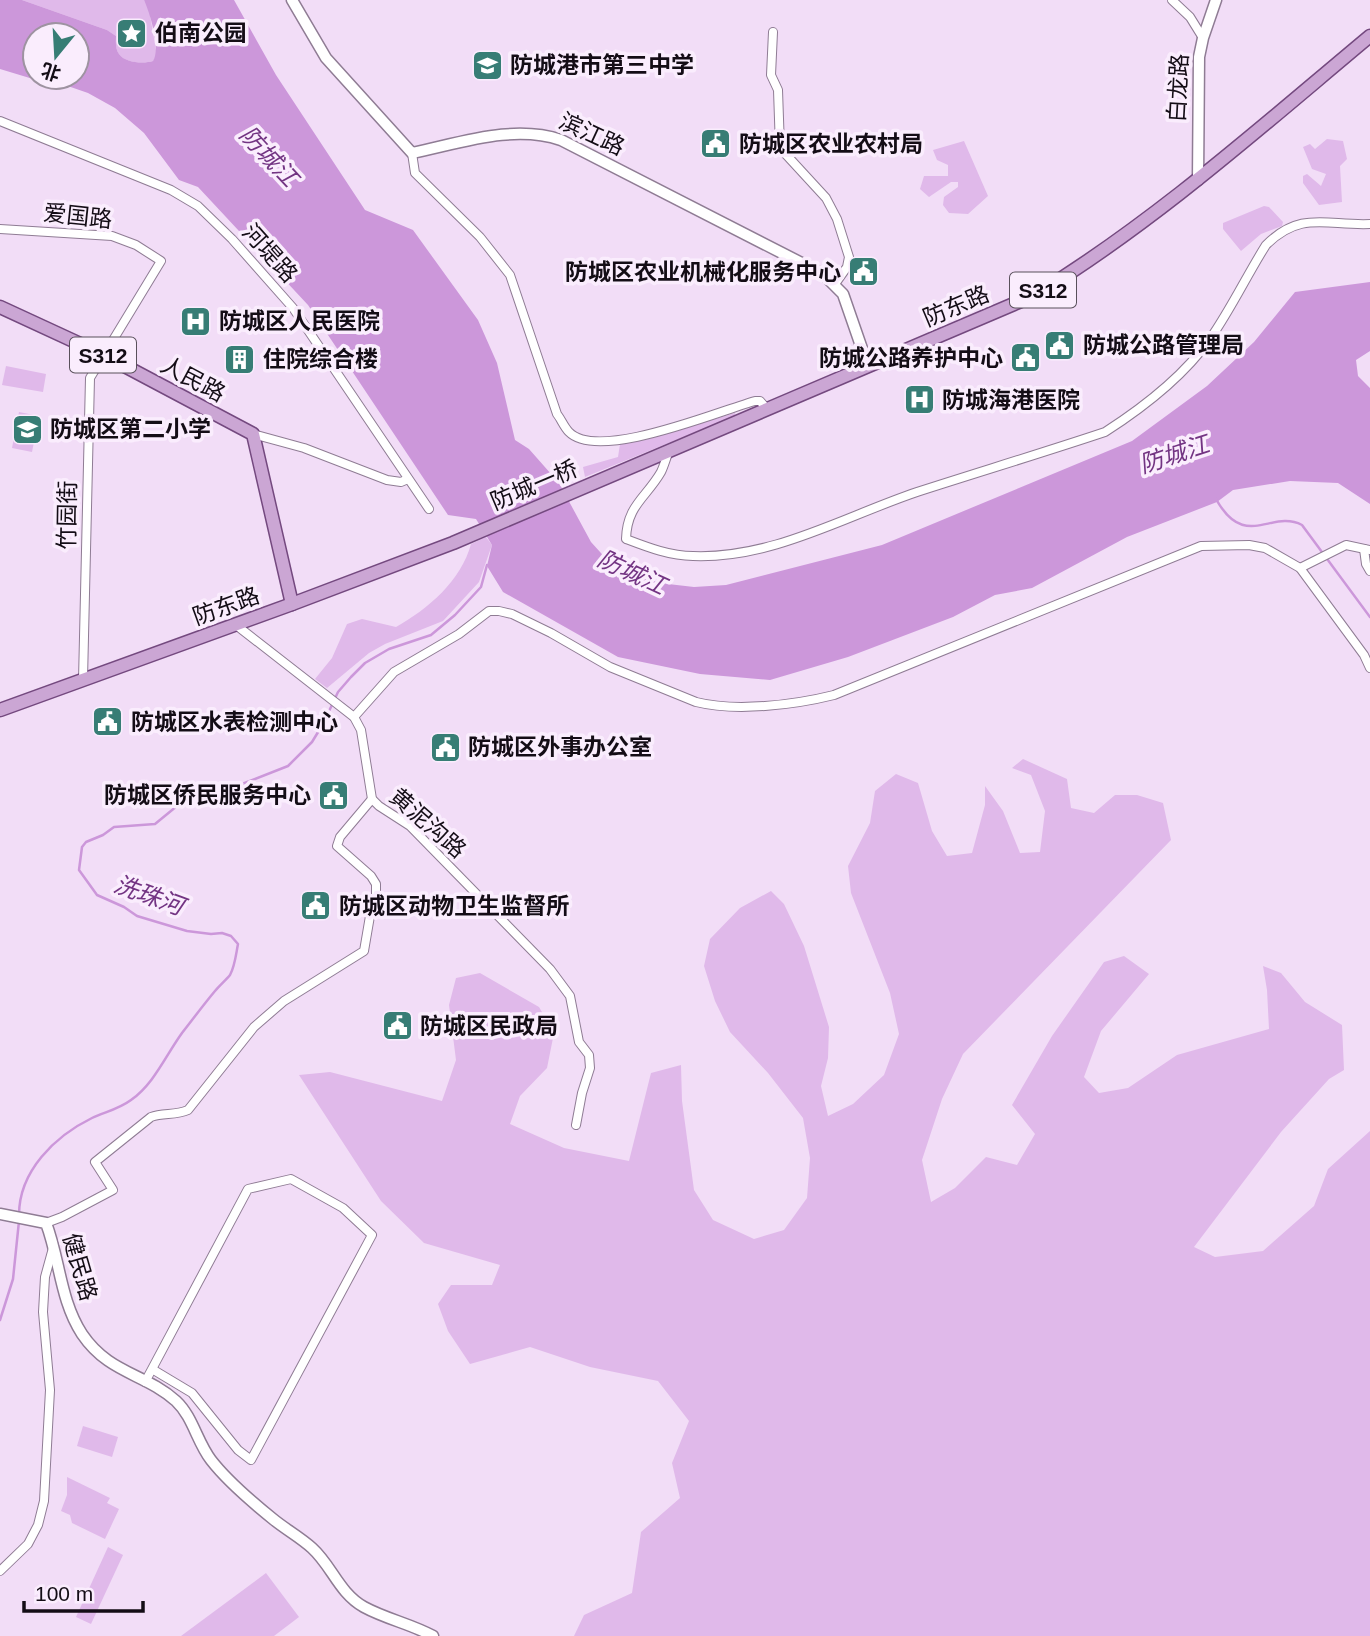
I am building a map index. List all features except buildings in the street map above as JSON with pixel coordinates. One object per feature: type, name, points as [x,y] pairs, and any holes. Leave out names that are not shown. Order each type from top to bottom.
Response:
[{"type":"main road","name":"防东路","points":[[620,471],[1035,295],[1089,262],[1198,180],[1370,36]]},
{"type":"main road","name":"人民路","points":[[0,307],[104,355],[253,434]]},
{"type":"main road","points":[[253,434],[292,604]]},
{"type":"main road","name":"防城一桥","points":[[464,538],[620,471]]},
{"type":"main road","name":"防东路","points":[[0,710],[236,625],[464,538]]},
{"type":"street","points":[[292,0],[326,58],[412,153],[415,173],[480,237],[510,275],[557,414],[569,433],[581,439],[629,439],[755,401],[761,401],[767,409]]},
{"type":"street","points":[[1172,0],[1190,17],[1203,38]]},
{"type":"street","name":"白龙路","points":[[1198,180],[1199,57],[1216,0]]},
{"type":"street","points":[[773,32],[772,75],[778,90],[780,148],[826,198],[837,219],[849,257],[847,267],[835,284]]},
{"type":"street","name":"河堤路","points":[[0,121],[171,190],[198,206],[232,239],[293,308],[429,509]]},
{"type":"street","name":"滨江路","points":[[412,153],[510,133],[546,135],[561,140],[808,265],[835,284],[847,304],[868,366]]},
{"type":"street","points":[[668,451],[661,471],[628,518],[626,539],[656,550],[692,556],[742,554],[769,548],[915,493],[1105,432],[1131,415],[1192,362],[1211,338],[1266,245],[1278,233],[1292,225],[1308,222],[1370,224]]},
{"type":"street","name":"爱国路","points":[[0,229],[112,236],[136,245],[162,261],[104,355]]},
{"type":"street","name":"竹园街","points":[[83,680],[90,378],[104,355]]},
{"type":"street","name":"人民路","points":[[253,434],[304,448],[387,480],[401,482],[408,479]]},
{"type":"street","points":[[236,625],[354,717],[394,672],[459,634],[489,611],[512,614],[588,656],[696,702],[710,706],[783,705],[834,695],[1201,546],[1249,545],[1265,548],[1300,568],[1364,655],[1370,668]]},
{"type":"street","points":[[1300,568],[1346,545],[1367,549],[1366,564],[1370,571]]},
{"type":"street","name":"黄泥沟路","points":[[354,717],[361,730],[372,799],[410,826],[550,970],[570,996],[579,1042],[589,1055],[590,1068],[576,1125]]},
{"type":"street","points":[[1,1214],[40,1222],[62,1217],[113,1190],[94,1162],[150,1117],[158,1114],[179,1115],[188,1110],[254,1027],[284,1001],[364,951],[370,916],[376,902],[376,884],[371,876],[337,846],[340,837],[372,799]]},
{"type":"street","points":[[145,1382],[248,1189],[291,1179],[343,1208],[372,1235],[251,1460],[238,1450],[191,1394],[152,1369]]},
{"type":"street","name":"健民路","points":[[40,1222],[54,1245],[63,1291],[73,1318],[95,1350],[113,1365],[168,1394],[179,1404],[212,1461],[273,1519],[311,1547],[346,1593],[363,1606],[433,1636]]},
{"type":"street","points":[[0,1572],[29,1544],[38,1525],[44,1501],[50,1390],[43,1312],[45,1277],[54,1245]]},
{"type":"shaded area","name":"伯南公园","points":[[22,0],[144,0],[149,9],[157,56],[153,61],[144,62],[125,59],[118,52],[116,36],[91,24],[91,21],[82,21]]},
{"type":"shaded area","points":[[1327,139],[1343,141],[1347,159],[1340,166],[1342,202],[1319,205],[1303,183],[1303,176],[1307,174],[1321,186],[1326,174],[1312,169],[1303,147],[1310,144],[1315,149]]},
{"type":"shaded area","points":[[964,141],[988,196],[968,214],[949,213],[943,205],[944,197],[958,187],[958,182],[951,182],[929,197],[920,189],[924,176],[948,176],[948,165],[937,160],[933,150]]},
{"type":"shaded area","points":[[1264,206],[1269,207],[1283,222],[1282,226],[1261,234],[1241,251],[1223,229],[1223,223]]},
{"type":"shaded area","points":[[6,366],[46,374],[43,392],[2,385]]},
{"type":"shaded area","points":[[19,412],[39,416],[32,452],[12,448]]},
{"type":"shaded area","points":[[735,413],[735,416],[585,477],[583,467],[618,457],[620,444],[645,440]]},
{"type":"shaded area","points":[[486,537],[492,545],[479,582],[443,621],[369,653],[327,688],[315,679],[332,658],[347,624],[362,619],[396,627],[408,620],[442,593],[460,570],[471,544]]},
{"type":"shaded area","points":[[1023,759],[1067,779],[1071,808],[1094,813],[1115,795],[1137,795],[1163,803],[1171,840],[963,1054],[942,1099],[922,1160],[931,1202],[955,1188],[986,1157],[1017,1165],[1035,1134],[1012,1105],[1052,1036],[1104,962],[1124,956],[1149,974],[1101,1031],[1084,1077],[1099,1093],[1128,1088],[1177,1055],[1269,1029],[1263,966],[1281,973],[1305,1002],[1342,1025],[1344,1070],[1329,1079],[1281,1132],[1194,1247],[1215,1257],[1263,1251],[1314,1206],[1328,1169],[1370,1131],[1370,1636],[574,1636],[584,1615],[632,1593],[641,1532],[680,1498],[672,1463],[689,1421],[658,1381],[590,1367],[530,1347],[470,1364],[448,1331],[438,1304],[451,1285],[492,1285],[500,1265],[424,1243],[381,1201],[299,1075],[330,1072],[442,1101],[456,1060],[449,1005],[456,978],[480,973],[539,1007],[554,1033],[547,1068],[520,1096],[510,1124],[564,1148],[629,1161],[651,1073],[681,1065],[682,1101],[694,1190],[713,1220],[754,1239],[784,1230],[807,1198],[810,1158],[803,1118],[768,1073],[730,1032],[715,1001],[704,966],[710,939],[740,908],[771,891],[784,904],[804,946],[829,1027],[828,1058],[821,1086],[828,1116],[853,1104],[884,1075],[899,1034],[890,993],[851,893],[848,866],[870,823],[875,791],[896,774],[918,783],[932,831],[947,856],[972,853],[985,805],[985,786],[1003,811],[1020,853],[1040,852],[1045,811],[1031,775],[1012,768]]},
{"type":"shaded area","points":[[83,1426],[118,1437],[112,1457],[77,1446]]},
{"type":"shaded area","points":[[67,1477],[110,1498],[107,1503],[119,1509],[105,1539],[72,1523],[70,1515],[61,1511],[67,1495]]},
{"type":"shaded area","points":[[108,1547],[123,1555],[91,1624],[76,1617]]},
{"type":"shaded area","points":[[266,1573],[299,1617],[274,1636],[181,1636]]},
{"type":"water","points":[[0,0],[22,0],[82,21],[21,21],[21,75],[0,69]]},
{"type":"water","name":"防城江","points":[[144,0],[234,0],[276,75],[365,210],[413,230],[478,320],[497,363],[515,440],[529,449],[559,483],[591,542],[610,563],[637,577],[694,587],[726,585],[882,545],[1132,441],[1207,386],[1254,342],[1295,292],[1370,282],[1370,351],[1356,360],[1358,376],[1370,388],[1370,504],[1338,483],[1290,481],[1233,490],[1217,502],[1127,537],[1032,588],[995,595],[953,617],[848,657],[770,680],[700,674],[618,657],[503,592],[487,566],[492,545],[476,519],[448,515],[308,305],[198,187],[179,180],[144,133],[115,108],[82,91],[91,91],[91,24],[116,36],[117,50],[122,57],[130,61],[153,61],[155,40]]},
{"type":"waterway","points":[[1216,499],[1237,523],[1248,526],[1291,521],[1302,525],[1370,617]]},
{"type":"waterway","name":"洗珠河","points":[[19,1215],[25,1184],[42,1157],[78,1126],[126,1103],[146,1086],[182,1033],[230,975],[238,944],[231,936],[222,933],[187,931],[137,916],[97,895],[79,870],[82,847],[86,842],[114,827],[155,824],[188,797],[214,788],[242,784],[288,766],[312,742],[338,692],[351,677],[365,663],[389,649],[431,635],[455,615],[481,587],[487,565]]},
{"type":"waterway","name":"洗珠河","points":[[0,1320],[13,1279],[19,1221]]},
{"type":"place","name":"伯南公园","points":[[132,33]]},
{"type":"place","name":"防城港市第三中学","points":[[487,65]]},
{"type":"place","name":"防城区农业农村局","points":[[716,144]]},
{"type":"place","name":"防城区农业机械化服务中心","points":[[864,272]]},
{"type":"place","name":"防城区人民医院","points":[[196,321]]},
{"type":"place","name":"防城公路管理局","points":[[1060,345]]},
{"type":"place","name":"防城公路养护中心","points":[[1026,358]]},
{"type":"place","name":"住院综合楼","points":[[240,359]]},
{"type":"place","name":"防城海港医院","points":[[919,400]]},
{"type":"place","name":"防城区第二小学","points":[[27,429]]},
{"type":"place","name":"防城区水表检测中心","points":[[108,722]]},
{"type":"place","name":"防城区外事办公室","points":[[445,747]]},
{"type":"place","name":"防城区侨民服务中心","points":[[334,795]]},
{"type":"place","name":"防城区动物卫生监督所","points":[[316,906]]},
{"type":"place","name":"防城区民政局","points":[[397,1026]]}]
